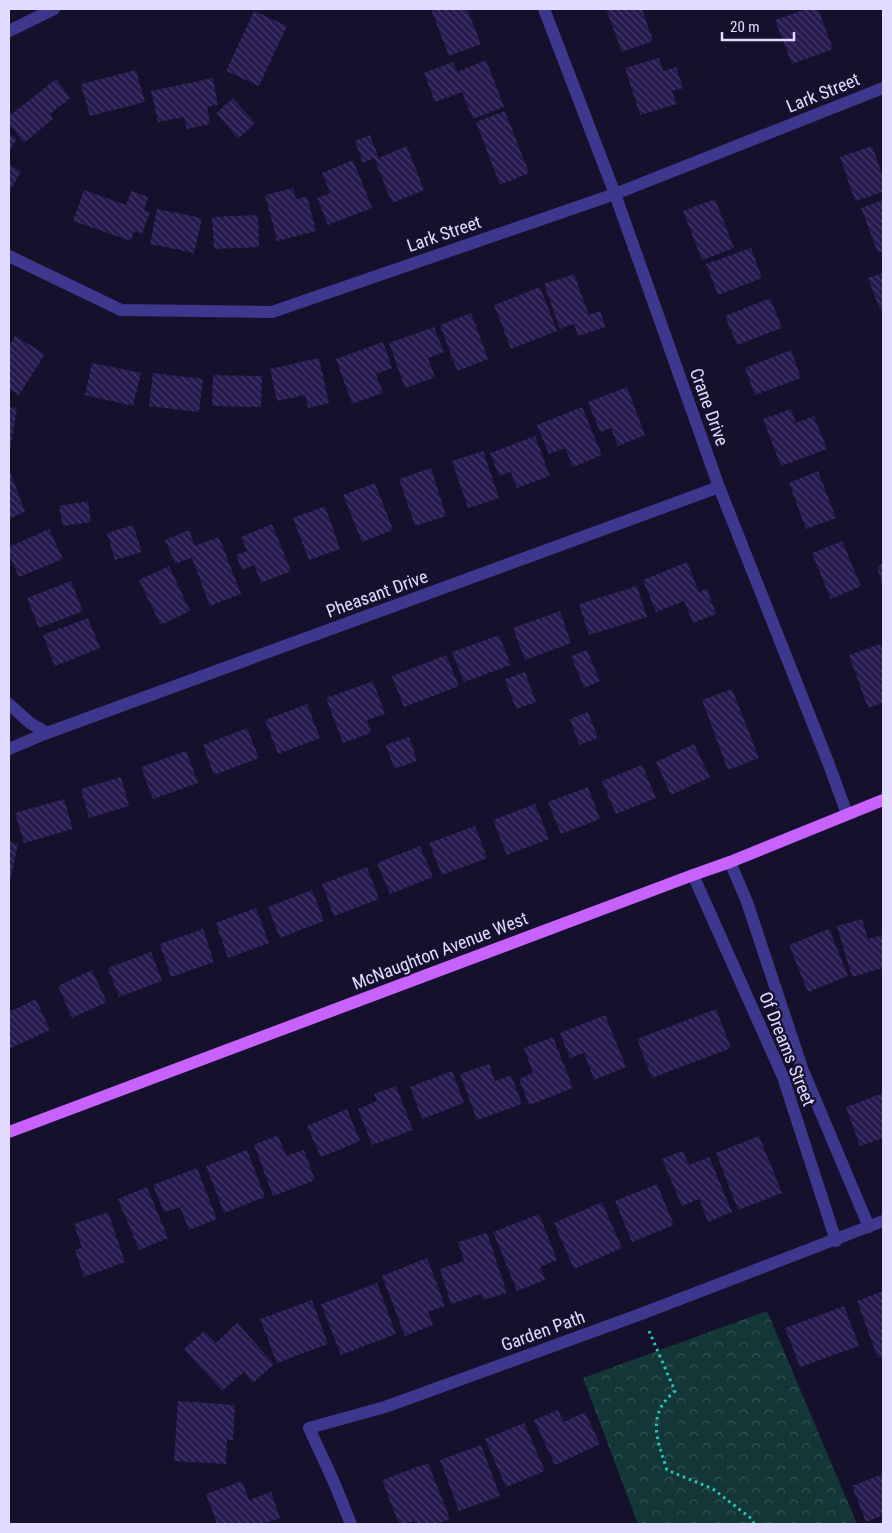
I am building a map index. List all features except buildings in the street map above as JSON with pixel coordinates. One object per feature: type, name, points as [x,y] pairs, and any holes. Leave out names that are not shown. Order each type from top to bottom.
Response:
[{"type":"main road","name":"McNaughton Avenue West","points":[[9,1132],[693,874],[730,862],[883,800]]},
{"type":"street","points":[[9,31],[54,9]]},
{"type":"street","name":"Crane Drive","points":[[544,9],[614,194],[720,488],[847,814]]},
{"type":"street","name":"Lark Street","points":[[9,256],[121,310],[272,312],[614,194],[883,88]]},
{"type":"street","name":"Pheasant Drive","points":[[9,749],[47,733],[720,488]]},
{"type":"street","points":[[9,704],[30,723],[47,733]]},
{"type":"street","name":"Of Dreams Street","points":[[730,862],[747,902],[802,1068],[869,1227]]},
{"type":"street","name":"Of Dreams Street","points":[[693,874],[783,1077],[836,1241]]},
{"type":"street","name":"Garden Path","points":[[351,1524],[334,1480],[309,1428],[385,1407],[641,1314],[883,1222]]},
{"type":"path","points":[[641,1314],[675,1392],[664,1400],[657,1414],[655,1435],[667,1470],[713,1489],[752,1520],[754,1524]]},
{"type":"green space","points":[[767,1311],[857,1524],[638,1524],[583,1378]]}]
